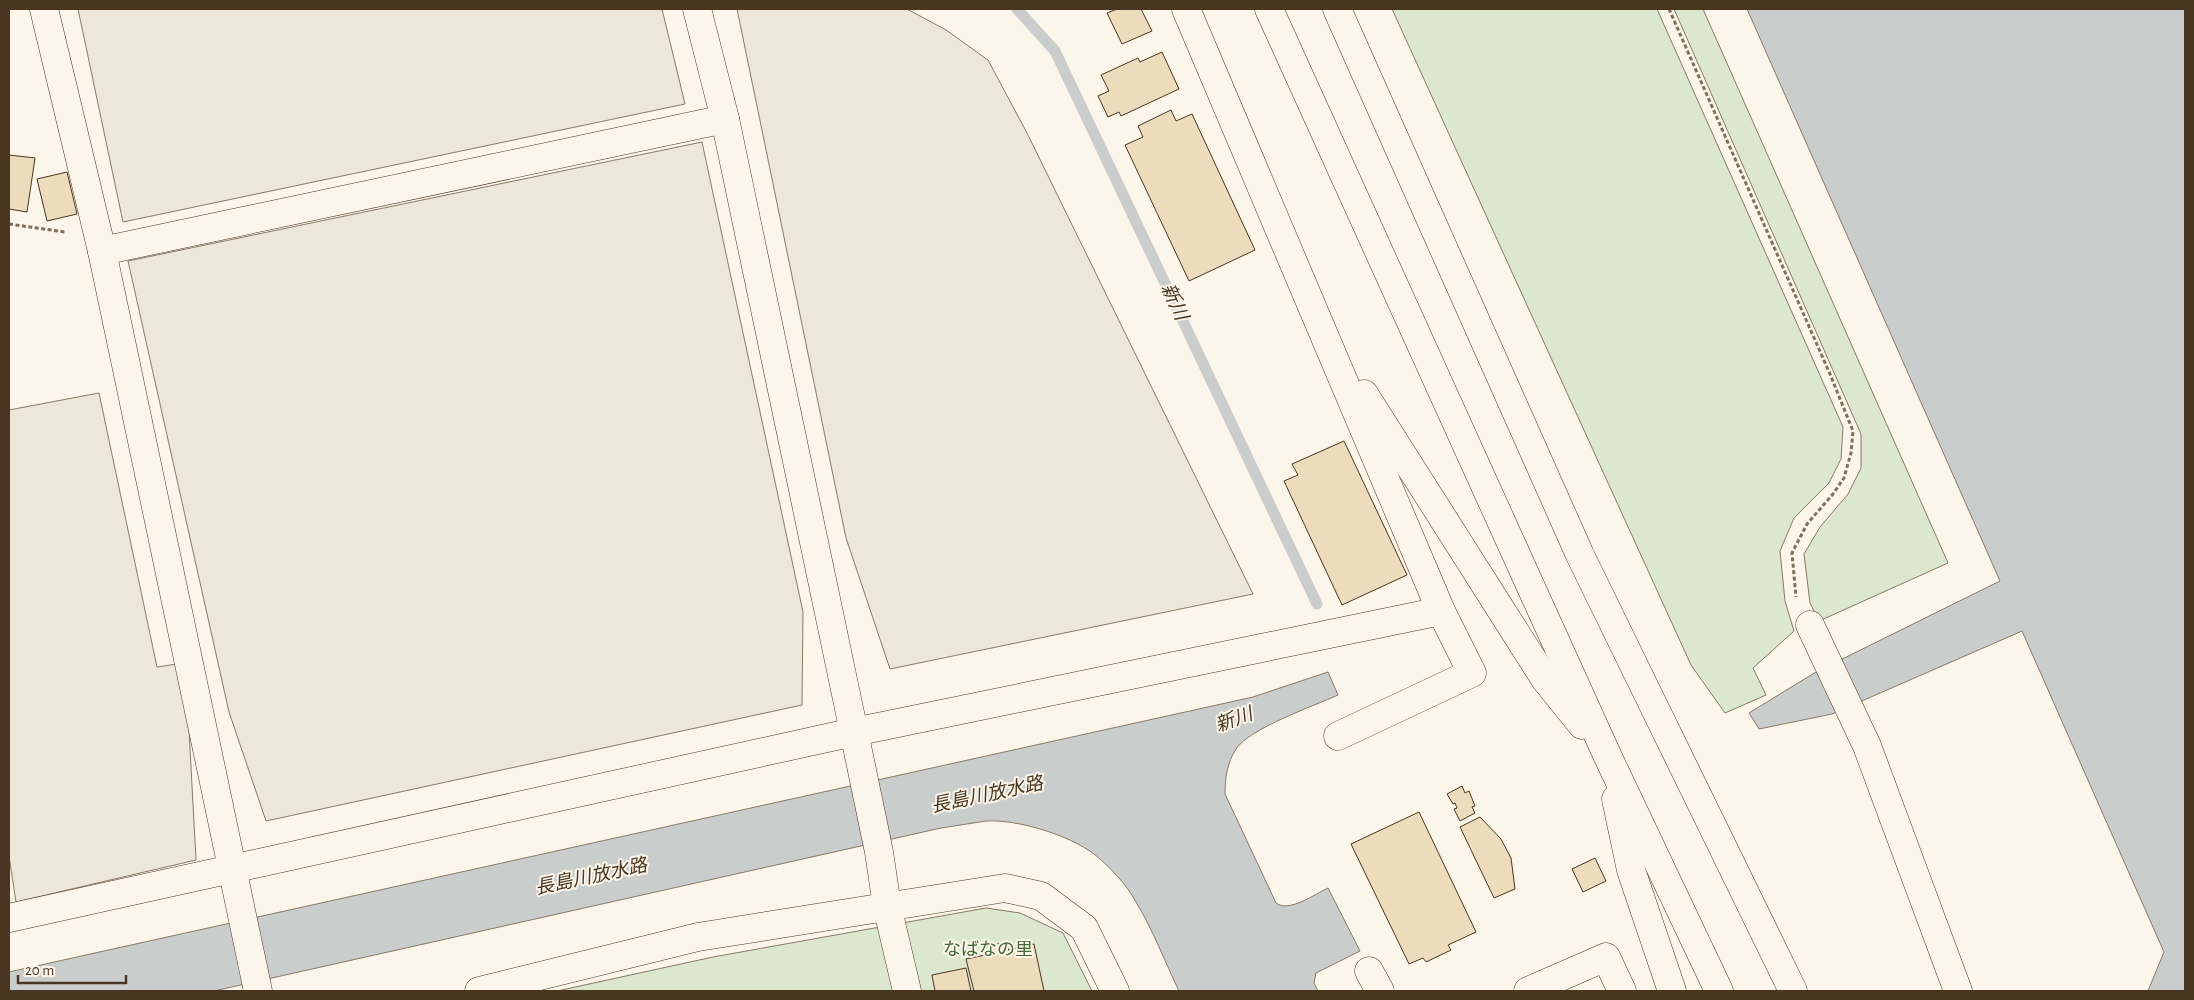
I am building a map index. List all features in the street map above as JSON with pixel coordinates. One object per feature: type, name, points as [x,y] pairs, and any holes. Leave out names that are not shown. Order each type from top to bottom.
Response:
[{"type":"street","points":[[44,9],[100,244],[258,991]]},
{"type":"street","points":[[697,9],[725,119],[879,852],[887,906],[907,991]]},
{"type":"street","points":[[1186,9],[1441,611],[1472,673],[1338,736]]},
{"type":"street","points":[[1269,9],[1608,757],[1719,991]]},
{"type":"street","points":[[1337,9],[1580,555],[1792,991]]},
{"type":"street","points":[[100,244],[725,119]]},
{"type":"street","points":[[1322,328],[1545,679],[1608,757],[1631,870],[1672,991]]},
{"type":"street","points":[[9,918],[854,732],[1441,611]]},
{"type":"street","points":[[1810,625],[1867,746],[1958,991]]},
{"type":"street","points":[[479,991],[698,937],[1005,888],[1041,896],[1084,928],[1115,991]]},
{"type":"street","points":[[1528,991],[1606,957],[1622,991]]},
{"type":"path","points":[[1669,9],[1830,374],[1853,431],[1851,453],[1844,478],[1807,524],[1792,553],[1796,603],[1810,625]]},
{"type":"path","points":[[9,224],[100,244]]},
{"type":"green space","points":[[1392,9],[1657,9],[1843,427],[1841,459],[1829,483],[1794,518],[1780,551],[1785,601],[1794,631],[1753,668],[1766,695],[1725,713],[1691,665]]},
{"type":"green space","points":[[1674,9],[1703,9],[1948,563],[1819,621],[1810,603],[1804,554],[1820,527],[1848,494],[1861,468],[1861,434]]},
{"type":"green space","name":"なばなの里","points":[[986,908],[1020,913],[1063,933],[1092,991],[557,991],[713,957]]},
{"type":"shaded area","points":[[78,9],[662,9],[685,104],[123,222]]},
{"type":"shaded area","points":[[737,9],[907,9],[946,30],[988,60],[1027,133],[1253,594],[890,669],[846,538]]},
{"type":"shaded area","points":[[702,142],[803,612],[802,705],[266,821],[229,712],[128,261]]},
{"type":"shaded area","points":[[99,393],[157,667],[177,664],[188,711],[196,860],[16,902],[9,856],[9,410]]},
{"type":"water","points":[[1747,9],[2185,9],[2185,991],[2148,991],[2164,952],[2022,631],[1832,714],[1759,729],[1749,713],[1816,672],[2000,581]]},
{"type":"water","name":"長島川放水路","points":[[1328,672],[1338,695],[1268,726],[1243,741],[1230,760],[1225,788],[1225,794],[1276,903],[1288,906],[1295,904],[1328,888],[1360,951],[1316,973],[1314,983],[1318,991],[1179,991],[1148,924],[1128,889],[1100,859],[1071,841],[1042,830],[1012,823],[986,821],[941,828],[214,991],[9,991],[9,972],[1253,697]]},
{"type":"building","points":[[1117,9],[1141,9],[1152,31],[1122,44],[1107,13]]},
{"type":"building","points":[[1162,52],[1179,89],[1121,116],[1119,112],[1108,117],[1098,96],[1109,91],[1101,75],[1138,58],[1140,62]]},
{"type":"building","points":[[1171,110],[1176,121],[1192,114],[1255,250],[1189,281],[1125,145],[1143,137],[1138,126]]},
{"type":"building","points":[[9,155],[35,158],[27,212],[9,209]]},
{"type":"building","points":[[67,172],[77,214],[47,221],[37,179]]},
{"type":"building","points":[[1344,441],[1407,575],[1342,605],[1284,481],[1298,475],[1292,464]]},
{"type":"building","points":[[1462,786],[1465,793],[1469,791],[1475,806],[1472,807],[1475,813],[1460,821],[1454,809],[1457,808],[1455,803],[1453,804],[1447,794]]},
{"type":"building","points":[[1419,812],[1476,932],[1448,945],[1451,950],[1426,962],[1423,958],[1409,964],[1351,844]]},
{"type":"building","points":[[1480,817],[1501,839],[1511,858],[1515,889],[1494,898],[1460,827]]},
{"type":"building","points":[[1595,858],[1606,881],[1583,892],[1572,869]]},
{"type":"building","points":[[1007,942],[1008,950],[1034,944],[1044,991],[974,991],[966,959],[990,954],[988,946]]},
{"type":"building","points":[[966,968],[971,991],[935,991],[932,975]]},
{"type":"waterway","name":"新川","points":[[1017,9],[1055,51],[1317,604]]}]
